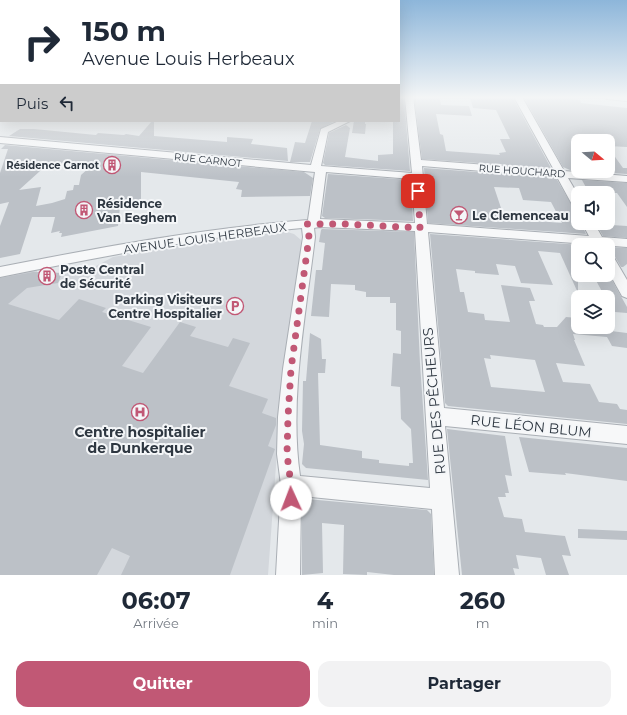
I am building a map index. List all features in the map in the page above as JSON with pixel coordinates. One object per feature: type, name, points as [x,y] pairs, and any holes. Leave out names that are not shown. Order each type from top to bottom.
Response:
[{"type":"street","points":[[288,575],[291,485],[287,454],[291,369],[324,130],[339,124]]},
{"type":"street","name":"RUE DES PÊCHEURS","points":[[412,124],[447,575]]},
{"type":"street","points":[[533,124],[571,192]]},
{"type":"street","name":"RUE CARNOT","points":[[0,140],[318,169],[417,176]]},
{"type":"street","name":"RUE HOUCHARD","points":[[416,162],[627,179]]},
{"type":"street","name":"AVENUE LOUIS HERBEAUX","points":[[0,272],[92,254],[225,233],[310,224],[346,224],[420,228],[571,241]]},
{"type":"street","name":"AVENUE LOUIS HERBEAUX","points":[[615,243],[627,243]]},
{"type":"street","points":[[615,271],[627,292]]},
{"type":"street","name":"RUE LÉON BLUM","points":[[435,416],[627,435]]},
{"type":"street","points":[[291,485],[441,499]]},
{"type":"shaded area","name":"Centre hospitalier de Dunkerque","points":[[284,231],[294,234],[301,240],[303,248],[282,383],[268,575],[0,575],[0,277],[35,270],[37,270],[37,272],[64,273],[95,269],[96,266],[113,257],[206,241]]},
{"type":"building","points":[[150,124],[154,124],[154,136],[227,142],[227,137],[253,139],[251,144],[287,148],[288,161],[9,136],[20,129],[34,129],[96,135],[98,133],[139,136]]},
{"type":"building","points":[[311,124],[330,124],[320,129],[310,162],[290,162],[295,142],[305,143]]},
{"type":"building","points":[[354,124],[366,124],[365,134],[352,133]]},
{"type":"building","points":[[393,124],[406,124],[410,171],[325,165],[323,163],[329,133],[346,125],[350,128],[345,157],[378,161],[378,155],[393,154]]},
{"type":"building","points":[[417,124],[438,124],[440,134],[443,135],[446,151],[500,155],[499,153],[506,152],[500,139],[510,139],[503,124],[527,124],[551,168],[422,159]]},
{"type":"building","points":[[539,124],[627,124],[627,147],[615,146],[615,134],[571,134],[570,170],[563,167]]},
{"type":"building","points":[[5,145],[304,172],[313,178],[310,196],[241,197],[242,190],[236,189],[239,182],[141,172],[141,203],[120,207],[118,226],[61,237],[62,233],[59,233],[60,231],[51,233],[55,217],[32,217],[20,254],[0,258],[0,226],[9,202],[0,204],[0,173],[8,149],[1,149]],"holes":[[[50,162],[90,167],[81,175],[79,185],[74,185],[73,190],[67,191],[65,199],[36,206],[41,187],[19,190]]]},
{"type":"building","points":[[615,157],[623,168],[627,168],[627,174],[615,173]]},
{"type":"building","points":[[424,168],[556,178],[571,204],[571,230],[584,230],[586,234],[428,223]],"holes":[[[494,187],[519,188],[523,200],[551,202],[562,223],[524,220],[522,215],[503,214]]]},
{"type":"building","points":[[328,174],[411,180],[413,221],[325,218],[322,216]]},
{"type":"building","points":[[582,180],[627,183],[627,207],[617,193],[615,193],[615,186],[585,186]]},
{"type":"building","points":[[615,225],[627,226],[627,238],[603,236],[600,230],[615,230]]},
{"type":"building","points":[[322,229],[414,232],[420,363],[428,480],[306,468],[302,464],[304,444],[302,431],[303,381],[306,381],[310,333],[321,339],[322,359],[326,359],[325,373],[318,373],[320,445],[362,451],[362,458],[379,460],[379,463],[409,466],[409,463],[413,463],[411,429],[401,419],[400,387],[391,386],[393,353],[401,354],[401,331],[396,330],[396,303],[390,303],[390,297],[366,297],[366,292],[355,290],[355,285],[331,284],[329,317],[311,316],[316,270],[322,270],[325,243],[319,242]]},
{"type":"building","points":[[430,234],[571,244],[571,277],[560,253],[538,251],[553,285],[521,283],[515,266],[496,264],[499,275],[475,273],[475,271],[456,269],[460,292],[464,292],[468,312],[484,314],[485,320],[510,322],[501,285],[530,288],[535,301],[529,301],[536,324],[543,325],[544,327],[557,327],[566,317],[571,317],[571,334],[573,334],[585,366],[556,363],[563,382],[590,384],[599,402],[617,404],[620,409],[627,410],[627,424],[448,406],[445,403]],"holes":[[[490,355],[535,360],[545,392],[491,387],[484,358],[491,359]]]},
{"type":"building","points":[[615,247],[627,248],[627,264],[621,267],[615,257]]},
{"type":"building","name":"Centre hospitalier de Dunkerque","points":[[33,272],[62,273],[58,283],[27,288],[8,304],[59,320],[79,299],[106,308],[102,312],[151,327],[122,366],[143,373],[180,322],[196,327],[190,336],[228,347],[233,338],[250,343],[229,386],[268,399],[262,413],[276,418],[276,425],[268,446],[275,449],[230,575],[121,575],[130,556],[112,548],[97,575],[0,575],[0,278]]},
{"type":"building","points":[[573,282],[578,282],[578,290]]},
{"type":"building","points":[[597,282],[613,282],[627,307],[627,313],[615,312],[615,290],[601,290]]},
{"type":"building","points":[[615,332],[627,333],[627,348],[612,346],[607,337],[573,334],[615,334]]},
{"type":"building","points":[[447,429],[505,436],[512,476],[505,475],[509,493],[505,493],[506,497],[498,497],[504,517],[522,519],[525,532],[565,536],[571,556],[562,555],[569,575],[546,575],[541,558],[516,555],[519,569],[513,568],[515,575],[462,575]]},
{"type":"building","points":[[519,437],[627,448],[627,481],[565,473],[566,475],[529,472]]},
{"type":"building","points":[[307,499],[427,510],[431,514],[434,575],[394,575],[367,572],[367,575],[343,574],[344,525],[322,523],[323,573],[302,575],[302,503]]},
{"type":"building","points":[[578,529],[627,531],[627,540],[578,538]]},
{"type":"place","name":"Résidence Carnot","points":[[112,165]]},
{"type":"place","name":"Résidence Van Eeghem","points":[[84,210]]},
{"type":"place","name":"Le Clemenceau","points":[[459,215]]},
{"type":"place","name":"Poste Central de Sécurité","points":[[47,276]]},
{"type":"place","name":"Parking Visiteurs Centre Hospitalier","points":[[235,306]]},
{"type":"place","name":"Centre hospitalier de Dunkerque","points":[[140,412]]},
{"type":"route","points":[[291,499],[291,485],[287,454],[288,417],[291,369],[309,237],[307,224],[327,223],[420,228],[418,191]]}]
